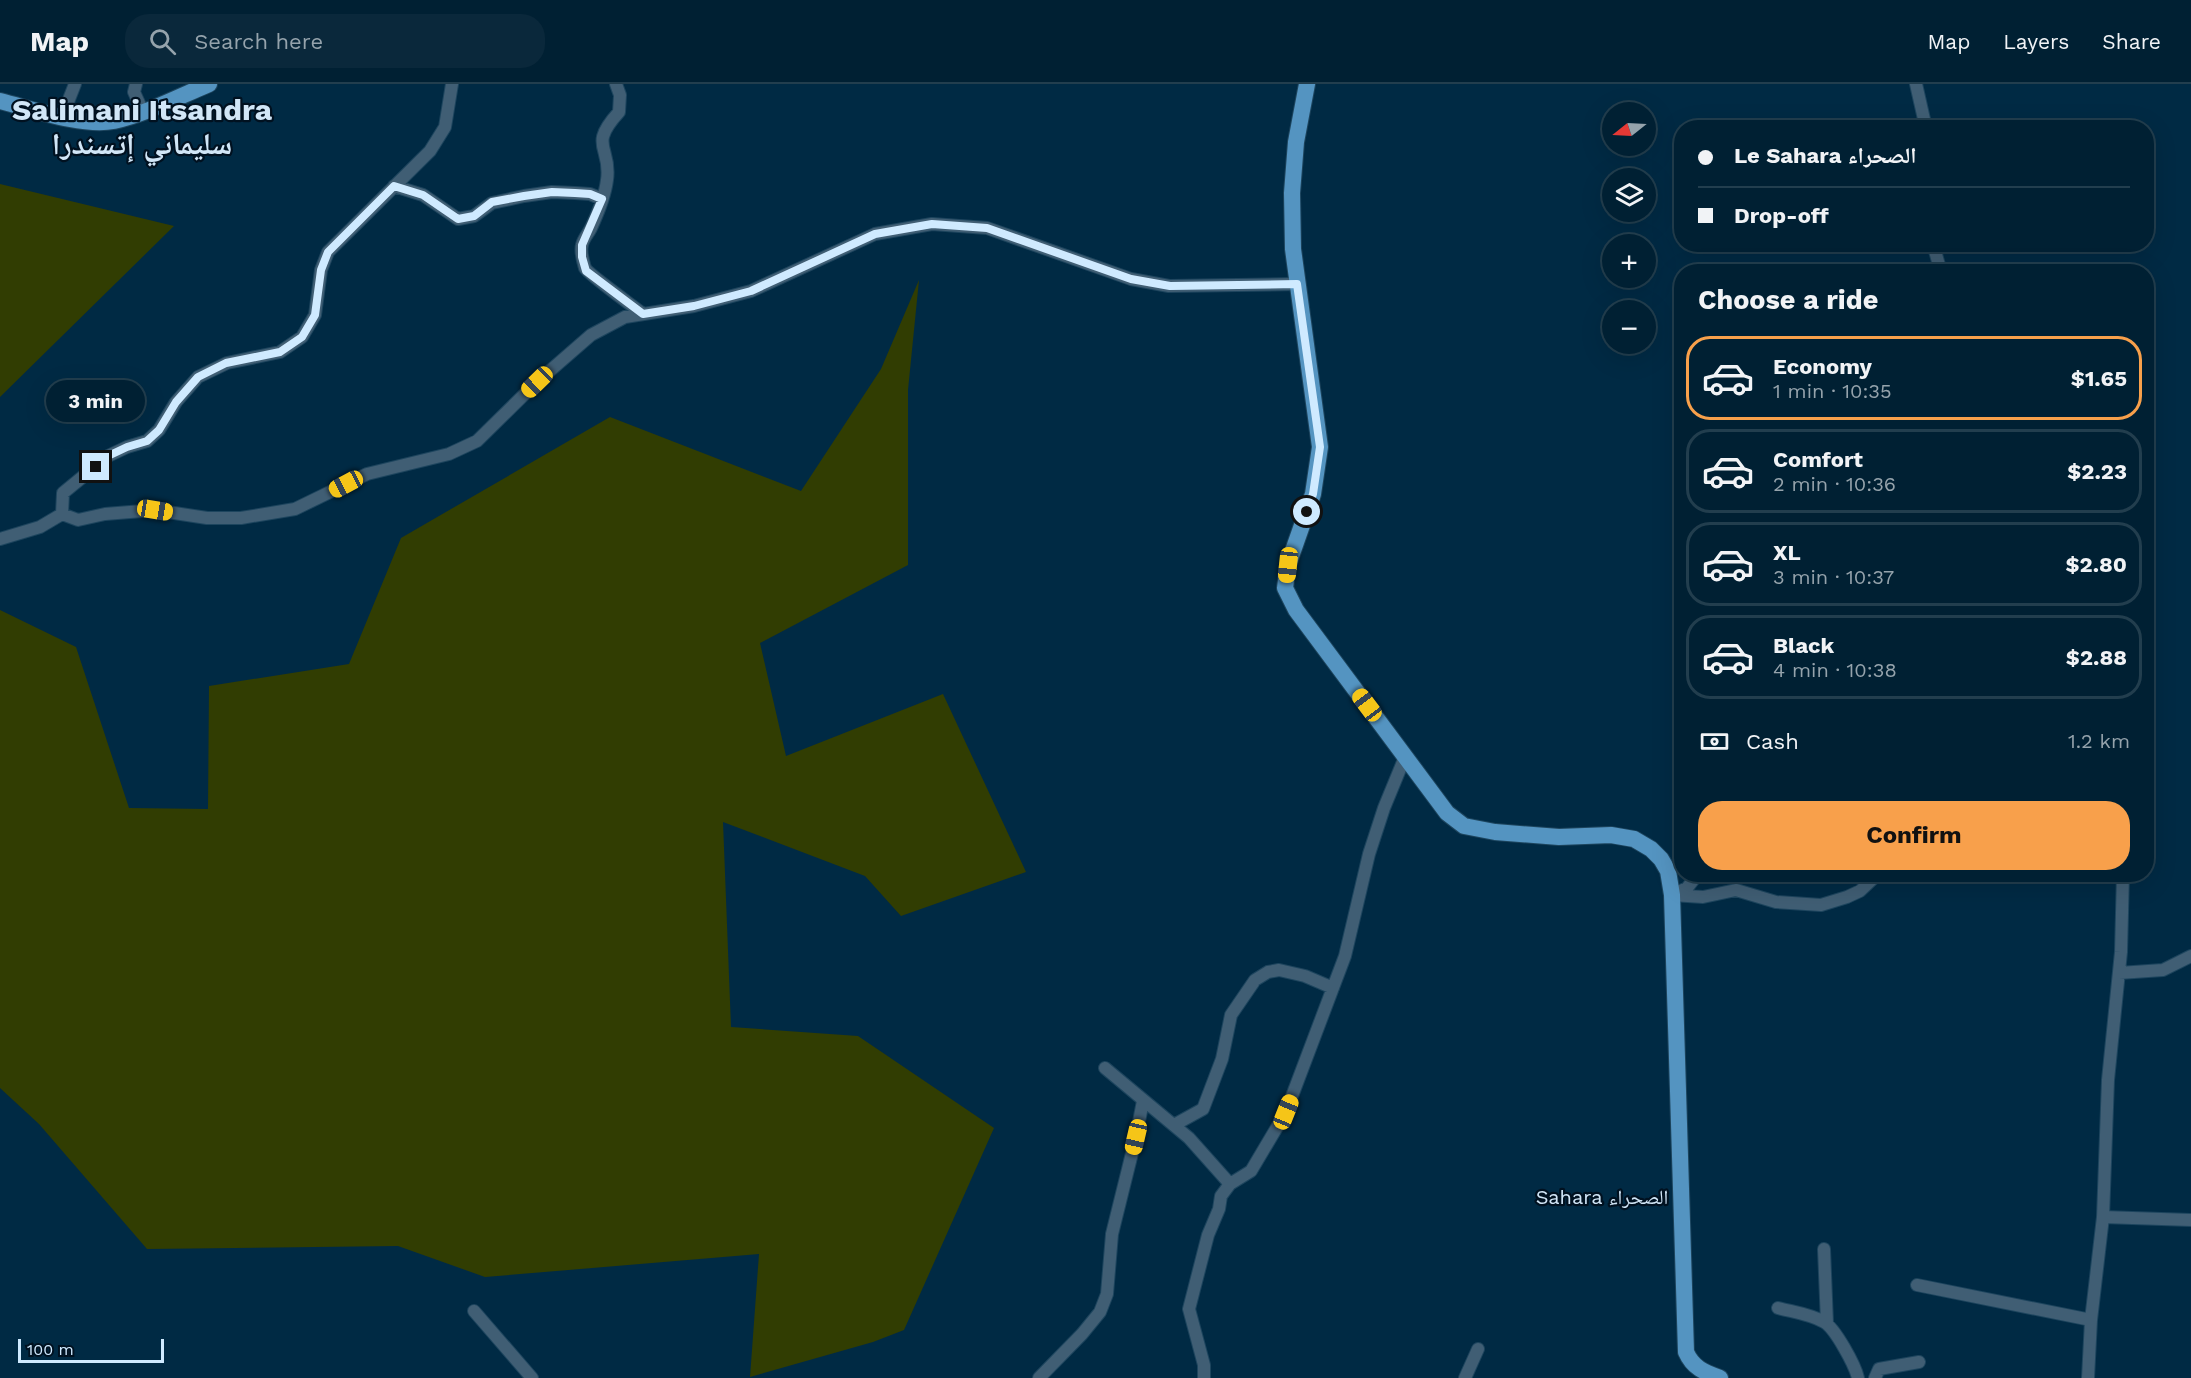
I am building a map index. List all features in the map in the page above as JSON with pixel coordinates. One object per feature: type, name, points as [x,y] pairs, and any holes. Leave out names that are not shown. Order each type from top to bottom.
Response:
[{"type":"main road","points":[[0,101],[74,120],[112,121],[143,112],[209,84]]},
{"type":"main road","points":[[1307,84],[1296,142],[1292,193],[1293,249],[1320,447],[1313,494],[1288,565],[1285,588],[1296,610],[1447,813],[1464,826],[1559,837],[1611,835],[1634,839],[1651,849],[1668,871],[1672,895],[1686,1352],[1690,1362],[1700,1371],[1720,1378]]},
{"type":"street","points":[[62,117],[75,84]]},
{"type":"street","points":[[136,84],[134,92],[143,112]]},
{"type":"street","points":[[62,514],[63,493],[108,456],[147,441],[159,430],[176,402],[198,377],[226,363],[280,352],[302,337],[315,315],[321,270],[328,252],[430,151],[445,127],[452,84]]},
{"type":"street","points":[[616,84],[620,95],[619,112],[610,122],[602,138],[602,150],[608,164],[607,181],[602,199],[582,245],[582,257],[586,271],[643,314]]},
{"type":"street","points":[[1916,84],[1924,120]]},
{"type":"street","points":[[394,186],[423,195],[458,219],[474,216],[492,202],[552,192],[590,194],[602,199]]},
{"type":"street","points":[[62,514],[78,520],[105,514],[155,510],[207,518],[242,518],[296,509],[367,474],[449,454],[477,441],[537,382],[591,335],[626,317],[694,306],[751,291],[875,234],[932,224],[987,228],[1131,279],[1170,286],[1297,284]]},
{"type":"street","points":[[0,539],[39,527],[62,514]]},
{"type":"street","points":[[1204,1378],[1204,1365],[1189,1309],[1208,1235],[1219,1209],[1221,1196],[1230,1184],[1251,1171],[1286,1112],[1345,956],[1375,836],[1384,807],[1405,757]]},
{"type":"street","points":[[1672,895],[1687,888],[1692,882]]},
{"type":"street","points":[[1672,895],[1703,897],[1736,890],[1776,902],[1821,905],[1860,891],[1870,882]]},
{"type":"street","points":[[2088,1378],[2091,1320],[2103,1217],[2108,1080],[2123,906],[2122,882]]},
{"type":"street","points":[[2118,973],[2163,970],[2191,956]]},
{"type":"street","points":[[1174,1125],[1203,1109],[1222,1059],[1232,1015],[1255,980],[1268,972],[1279,970],[1305,976],[1333,988]]},
{"type":"street","points":[[1105,1068],[1189,1138],[1230,1184]]},
{"type":"street","points":[[1039,1378],[1094,1320],[1107,1294],[1112,1234],[1130,1165],[1143,1101]]},
{"type":"street","points":[[2103,1217],[2191,1220]]},
{"type":"street","points":[[1824,1249],[1827,1323]]},
{"type":"street","points":[[1917,1285],[2091,1320]]},
{"type":"street","points":[[1778,1308],[1815,1317],[1827,1323],[1855,1365],[1858,1378]]},
{"type":"street","points":[[474,1311],[532,1378]]},
{"type":"street","points":[[1465,1378],[1478,1349]]},
{"type":"street","points":[[1875,1378],[1879,1369],[1886,1366],[1920,1362]]},
{"type":"green space","points":[[0,184],[174,226],[0,397]]},
{"type":"green space","points":[[919,280],[908,390],[908,565],[760,643],[786,756],[943,694],[1026,872],[901,916],[865,876],[723,822],[731,1027],[858,1036],[994,1128],[904,1330],[873,1342],[750,1377],[759,1254],[485,1277],[398,1246],[147,1249],[39,1124],[0,1088],[0,610],[76,647],[129,808],[208,809],[209,686],[349,664],[401,538],[610,417],[801,491],[881,369]]},
{"type":"district","name":"Salimani Itsandra سليماني إتسندرا","points":[[142,126]]},
{"type":"district","name":"Sahara الصحراء","points":[[1602,1197]]},
{"type":"route","points":[[96,467],[108,456],[147,441],[159,430],[176,402],[198,377],[226,363],[280,352],[302,337],[315,315],[321,270],[328,252],[394,186],[410,189],[423,195],[458,219],[474,216],[492,202],[552,192],[590,194],[602,199],[582,245],[582,257],[586,271],[643,314],[694,306],[751,291],[875,234],[932,224],[987,228],[1131,279],[1170,286],[1297,284],[1320,447],[1313,494],[1307,512]]}]
